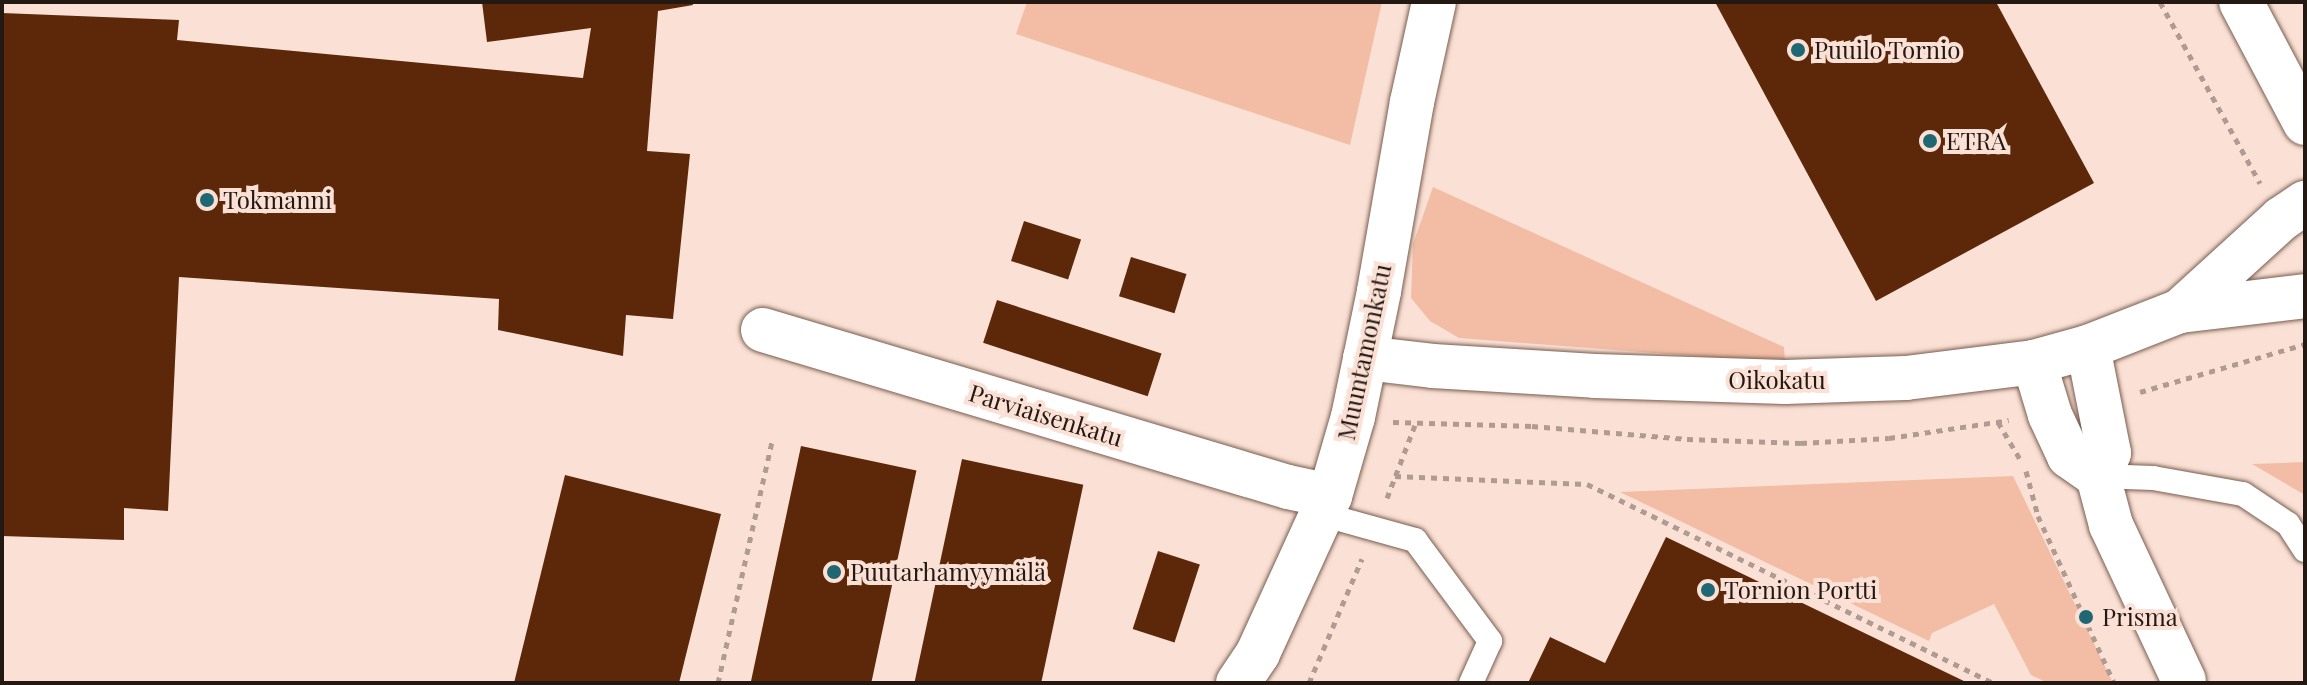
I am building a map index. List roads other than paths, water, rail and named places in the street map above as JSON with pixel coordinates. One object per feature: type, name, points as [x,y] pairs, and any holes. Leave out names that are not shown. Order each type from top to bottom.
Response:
[{"type":"street","name":"Muuntamonkatu","points":[[1238,683],[1258,653],[1326,505],[1365,358],[1412,102],[1434,2]]},
{"type":"street","points":[[2241,2],[2305,123]]},
{"type":"street","name":"Oikokatu","points":[[2180,311],[2281,219],[2305,203]]},
{"type":"street","name":"Oikokatu","points":[[1365,358],[1433,366],[1580,375],[1785,382],[1906,378],[2034,362],[2088,347],[2180,311],[2305,296]]},
{"type":"street","name":"Parviaisenkatu","points":[[763,330],[1288,487],[1326,505]]},
{"type":"street","points":[[2088,347],[2109,453],[2098,476],[2111,525],[2185,682]]},
{"type":"street","points":[[2034,362],[2050,415],[2069,456],[2098,476]]},
{"type":"lane","points":[[2098,476],[2153,478],[2243,494],[2288,524],[2305,550]]},
{"type":"lane","points":[[1326,505],[1415,540],[1490,641],[1471,683]]},
{"type":"place","name":"Puuilo Tornio","points":[[1798,50]]},
{"type":"place","name":"ETRA","points":[[1930,141]]},
{"type":"place","name":"Tokmanni","points":[[207,200]]},
{"type":"place","name":"Puutarhamyymälä","points":[[834,572]]},
{"type":"place","name":"Tornion Portti","points":[[1708,590]]},
{"type":"place","name":"Prisma","points":[[2086,617]]}]
